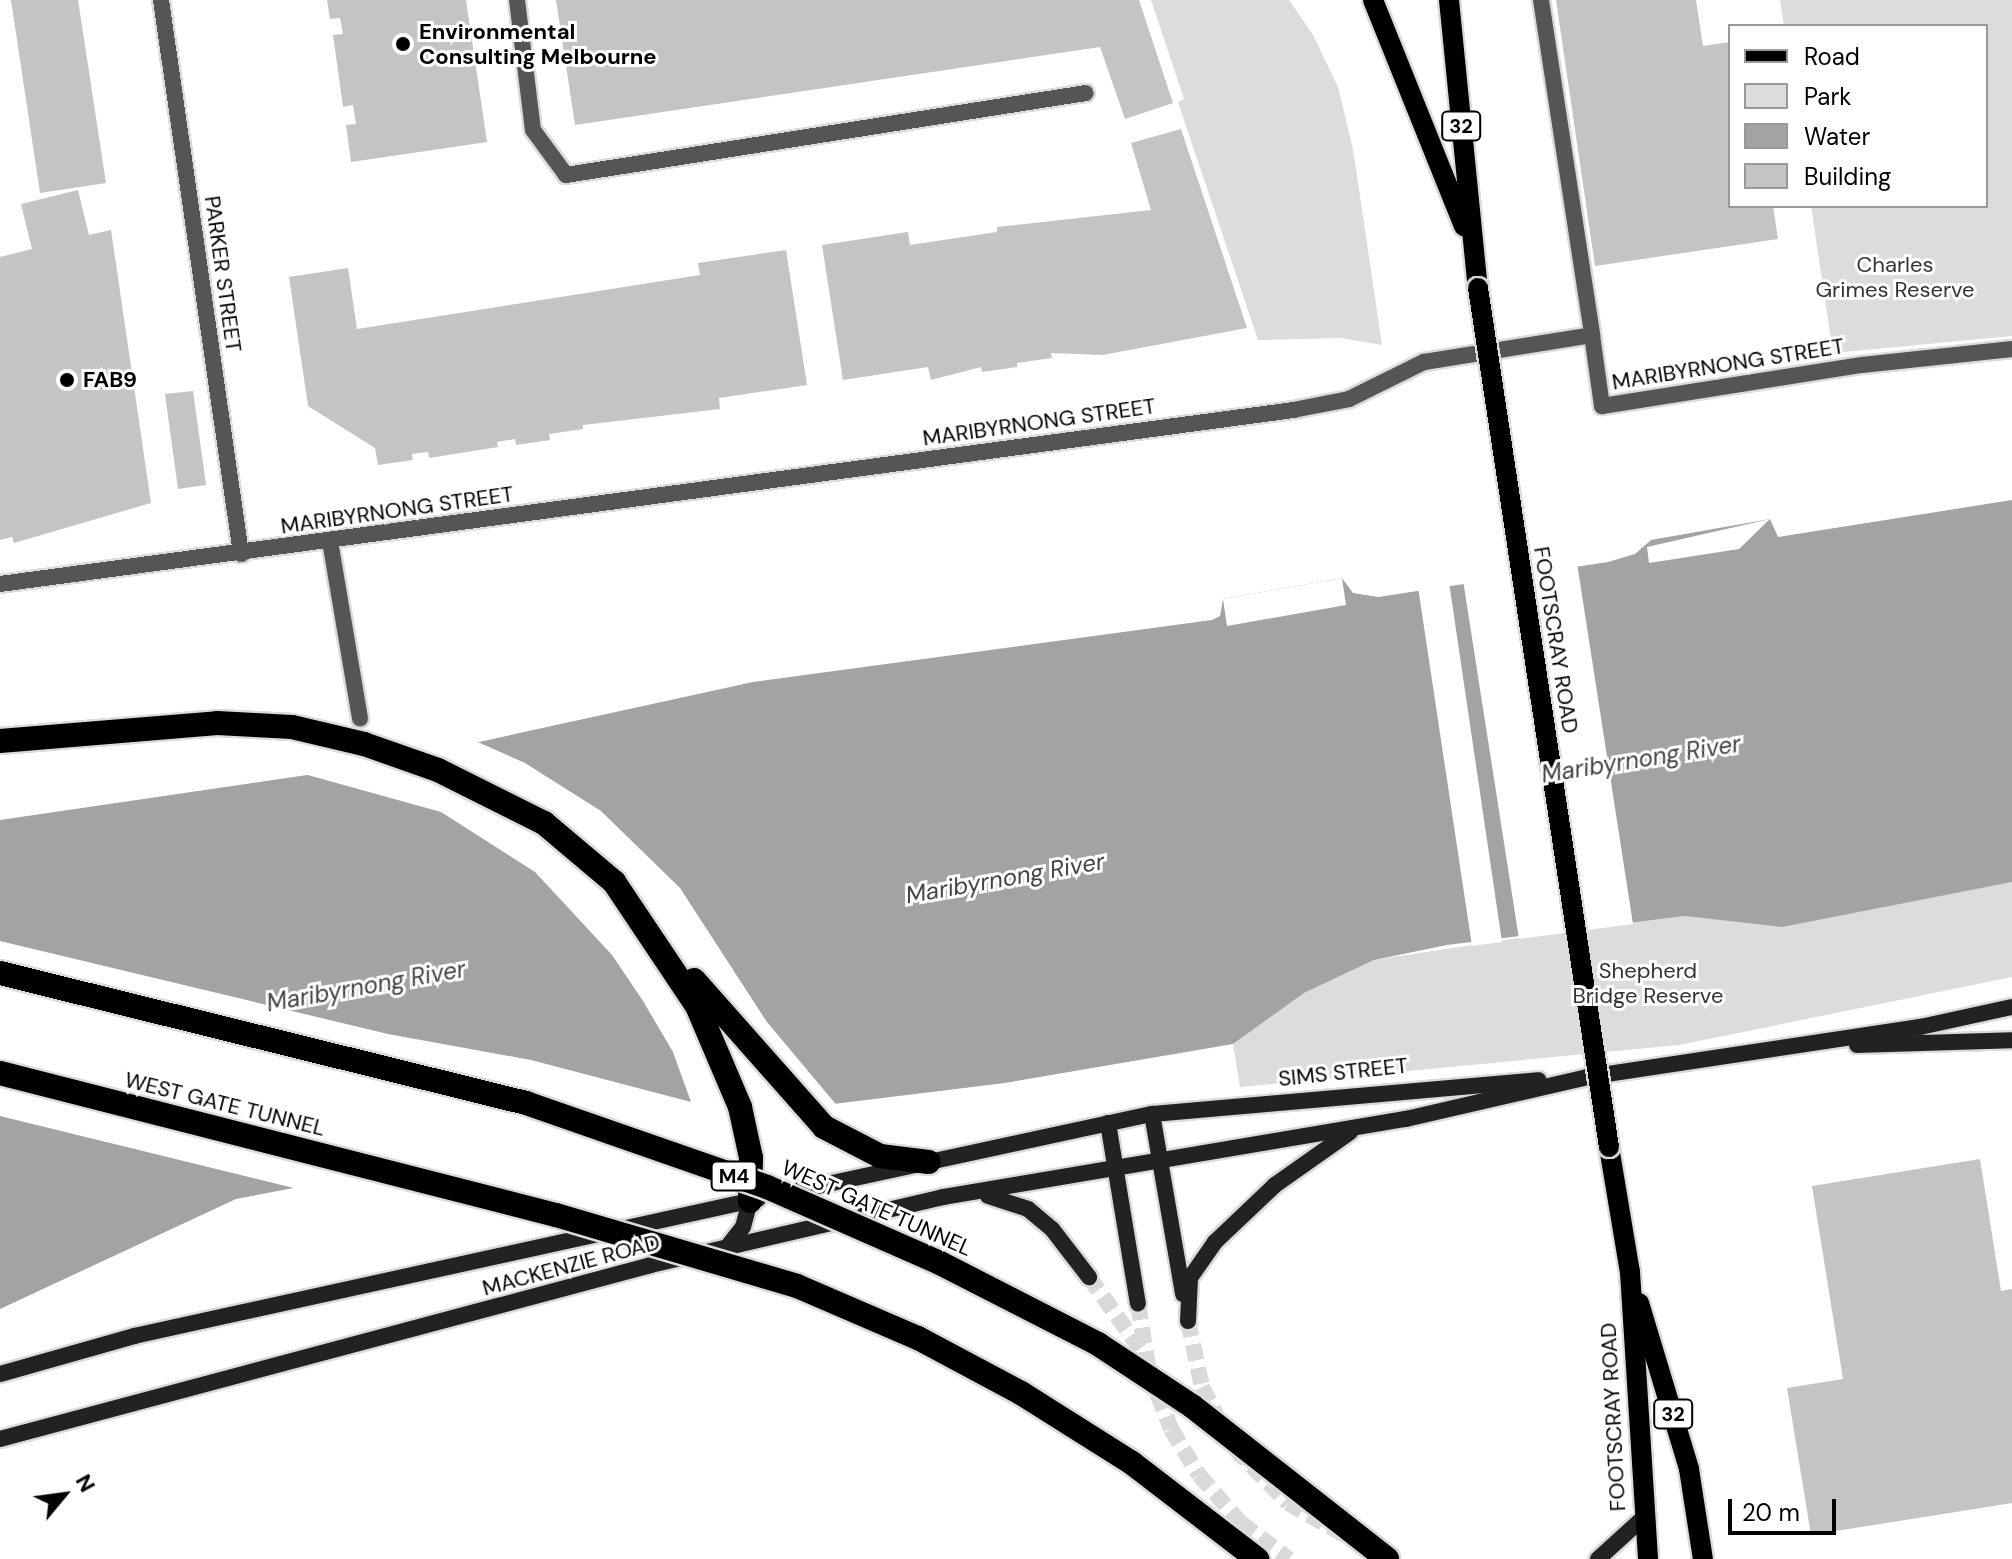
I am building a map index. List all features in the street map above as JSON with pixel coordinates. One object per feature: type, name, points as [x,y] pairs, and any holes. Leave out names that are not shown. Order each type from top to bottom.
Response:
[{"type":"highway","points":[[0,741],[217,723],[292,727],[364,744],[438,770],[544,823],[581,849],[824,1127],[880,1156],[929,1162]]},
{"type":"highway","points":[[641,917],[715,1042],[748,1140],[750,1201]]},
{"type":"highway","name":"WEST GATE TUNNEL","points":[[0,973],[526,1103],[767,1187],[940,1263],[1098,1344],[1192,1406],[1387,1559]]},
{"type":"highway","name":"WEST GATE TUNNEL","points":[[0,1073],[556,1215],[797,1286],[918,1338],[1021,1393],[1132,1463],[1257,1559]]},
{"type":"main road","name":"FOOTSCRAY ROAD","points":[[1373,0],[1474,252]]},
{"type":"main road","name":"FOOTSCRAY ROAD","points":[[1449,0],[1478,288],[1630,1272],[1642,1519],[1648,1559]]},
{"type":"main road","name":"FOOTSCRAY ROAD","points":[[1630,1272],[1689,1469],[1703,1559]]},
{"type":"street","name":"PARKER STREET","points":[[161,0],[241,554]]},
{"type":"street","points":[[517,0],[533,130],[566,175],[1086,93]]},
{"type":"street","points":[[1541,0],[1590,326]]},
{"type":"street","name":"MARIBYRNONG STREET","points":[[0,584],[241,554],[1293,410],[1349,399],[1424,362],[1590,326],[1602,406],[1862,365],[2012,349]]},
{"type":"street","points":[[330,541],[360,718]]},
{"type":"street","name":"SIMS STREET","points":[[1161,1162],[1362,1126],[1588,1077],[1783,1048],[2012,1007]]},
{"type":"street","name":"SIMS STREET","points":[[1783,1048],[2012,1040]]},
{"type":"street","name":"SIMS STREET","points":[[1152,1114],[1399,1088],[1588,1077]]},
{"type":"street","points":[[1152,1114],[1188,1321],[1190,1278],[1215,1242],[1275,1185],[1362,1126]]},
{"type":"street","name":"MACKENZIE ROAD","points":[[0,1374],[134,1336],[1152,1114]]},
{"type":"street","points":[[1108,1123],[1138,1304]]},
{"type":"street","name":"MACKENZIE ROAD","points":[[0,1439],[728,1246],[968,1194],[1161,1162]]},
{"type":"street","points":[[968,1194],[1003,1198],[1028,1209],[1052,1229],[1089,1277]]},
{"type":"street","points":[[728,1246],[743,1227],[750,1201]]},
{"type":"street","points":[[1598,1559],[1642,1519]]},
{"type":"green space","points":[[1151,0],[1289,0],[1313,35],[1338,87],[1353,149],[1382,345],[1341,338],[1258,340],[1178,102],[1184,99]]},
{"type":"green space","name":"Charles Grimes Reserve","points":[[1780,0],[2012,0],[2012,336],[1833,353],[1811,208],[1988,208],[1988,24],[1784,24]]},
{"type":"green space","name":"Shepherd Bridge Reserve","points":[[2012,882],[2012,977],[1679,1045],[1240,1087],[1233,1044],[1304,993],[1374,960],[1641,919],[1685,916],[1782,926]]},
{"type":"water","name":"Maribyrnong River","points":[[2012,500],[2012,882],[1782,927],[1685,916],[1447,945],[1374,960],[1304,993],[1233,1044],[1005,1083],[563,1137],[236,1199],[0,1309],[0,820],[369,766],[753,682],[1212,620],[1220,616],[1223,599],[1342,578],[1353,593],[1378,597],[1608,562],[1635,554],[1651,540],[1770,519],[1778,537]]},
{"type":"pier","points":[[1770,519],[1739,549],[1649,563],[1647,547]]},
{"type":"pier","points":[[1577,563],[1633,924],[1519,939],[1463,580]]},
{"type":"pier","points":[[1342,578],[1346,605],[1227,626],[1223,599]]},
{"type":"pier","points":[[1449,582],[1502,942],[1472,946],[1418,587]]},
{"type":"pier","points":[[473,740],[525,763],[601,811],[680,888],[767,1022],[839,1108],[564,1141],[302,1190],[0,1116],[0,941],[388,1034],[531,1060],[691,1102],[673,1052],[612,955],[535,872],[441,812],[297,772]]},
{"type":"building","points":[[11,0],[78,0],[106,183],[40,193]]},
{"type":"building","points":[[327,0],[466,0],[487,142],[351,162],[346,125],[356,124],[353,105],[343,107],[333,35],[343,34],[340,18],[330,19]]},
{"type":"building","points":[[556,0],[1139,0],[1173,103],[1125,119],[1100,47],[575,125]]},
{"type":"building","points":[[1556,0],[1696,0],[1703,46],[1728,42],[1728,208],[1773,208],[1778,239],[1595,266]]},
{"type":"building","points":[[1181,129],[1247,328],[1103,355],[1051,353],[1052,358],[1017,363],[1017,367],[982,372],[981,367],[931,380],[928,367],[843,380],[822,245],[908,232],[910,245],[997,232],[997,227],[1151,210],[1131,143]]},
{"type":"building","name":"FAB9","points":[[78,190],[89,235],[111,230],[151,503],[14,543],[12,537],[0,540],[0,257],[32,249],[21,204]]},
{"type":"building","points":[[786,250],[807,385],[719,398],[720,409],[583,425],[583,429],[549,434],[550,440],[516,445],[515,439],[497,442],[498,447],[429,458],[428,452],[412,454],[413,460],[378,465],[375,448],[308,406],[289,277],[348,268],[357,329],[700,275],[698,263]]},
{"type":"building","points":[[193,391],[206,485],[178,489],[165,394]]},
{"type":"building","points":[[1980,1159],[2001,1291],[2012,1289],[2012,1503],[1811,1535],[1787,1388],[1843,1379],[1812,1186]]},
{"type":"tunnel","points":[[1089,1277],[1144,1354]]},
{"type":"tunnel","points":[[1138,1304],[1149,1372],[1171,1429],[1199,1475],[1241,1523],[1289,1559]]},
{"type":"tunnel","points":[[1188,1321],[1202,1387],[1220,1422]]},
{"type":"tunnel","points":[[1235,1449],[1288,1503],[1348,1537]]},
{"type":"place","name":"Environmental Consulting Melbourne","points":[[403,44]]},
{"type":"place","name":"FAB9","points":[[67,380]]}]
